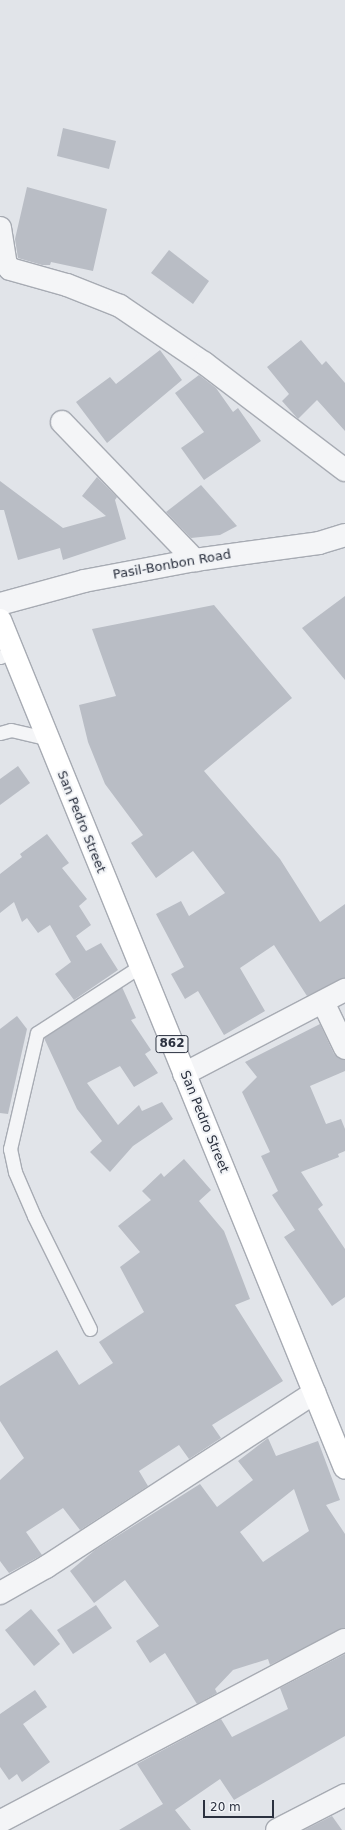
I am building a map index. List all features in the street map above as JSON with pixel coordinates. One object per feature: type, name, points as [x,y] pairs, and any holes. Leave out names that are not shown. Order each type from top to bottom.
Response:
[{"type":"main road","name":"San Pedro Street","points":[[0,620],[6,654],[47,738],[314,1393],[342,1454]]},
{"type":"street","points":[[0,228],[6,264],[10,269],[67,285],[120,306],[210,368],[345,470]]},
{"type":"street","points":[[62,422],[195,560]]},
{"type":"street","name":"Pasil-Bonbon Road","points":[[0,604],[84,581],[195,560],[319,543],[345,535]]},
{"type":"street","points":[[184,1074],[345,990]]},
{"type":"street","points":[[323,1002],[345,1048]]},
{"type":"street","points":[[0,1593],[46,1567],[314,1393]]},
{"type":"street","points":[[3,1820],[345,1640]]},
{"type":"street","points":[[277,1830],[345,1795]]},
{"type":"lane","points":[[0,733],[11,730],[47,738]]},
{"type":"lane","points":[[90,1329],[34,1216],[16,1172],[10,1149],[37,1033],[139,966]]},
{"type":"building","points":[[63,128],[116,141],[109,169],[57,156]]},
{"type":"building","points":[[27,187],[107,209],[93,271],[51,262],[50,265],[42,265],[18,258],[15,239]]},
{"type":"building","points":[[169,250],[209,281],[193,304],[151,273]]},
{"type":"building","points":[[301,340],[322,365],[326,361],[345,383],[345,431],[317,400],[298,419],[282,401],[289,394],[267,367]]},
{"type":"building","points":[[160,350],[182,380],[107,443],[76,402],[110,377],[116,384]]},
{"type":"building","points":[[199,375],[216,388],[233,412],[238,408],[261,441],[204,480],[181,448],[204,432],[175,393]]},
{"type":"building","points":[[97,477],[117,497],[115,500],[126,539],[63,560],[60,548],[18,560],[4,510],[0,510],[0,481],[63,528],[106,516],[82,496]]},
{"type":"building","points":[[201,485],[237,526],[220,535],[191,538],[166,512]]},
{"type":"building","points":[[345,596],[345,680],[302,628]]},
{"type":"building","points":[[214,605],[292,698],[204,771],[280,859],[320,922],[345,904],[345,978],[307,996],[274,945],[240,968],[265,1011],[224,1035],[198,991],[185,999],[171,974],[184,967],[156,914],[181,901],[189,916],[225,893],[193,851],[156,878],[131,843],[143,835],[105,784],[88,742],[79,705],[116,696],[92,629]]},
{"type":"building","points":[[18,766],[30,783],[0,805],[0,779]]},
{"type":"building","points":[[47,834],[69,863],[62,868],[87,899],[79,906],[91,925],[76,936],[86,951],[101,943],[118,970],[74,1000],[55,974],[71,962],[50,925],[38,933],[27,918],[22,922],[14,902],[0,913],[0,874],[22,857],[20,854]]},
{"type":"building","points":[[122,987],[136,1018],[131,1020],[151,1050],[145,1054],[158,1073],[134,1087],[120,1066],[87,1083],[118,1125],[139,1105],[142,1111],[162,1102],[173,1119],[133,1146],[110,1172],[90,1152],[102,1141],[77,1109],[44,1038]]},
{"type":"building","points":[[17,1016],[27,1029],[8,1114],[0,1113],[0,1029]]},
{"type":"building","points":[[320,1024],[334,1054],[345,1060],[345,1071],[310,1086],[326,1124],[341,1119],[345,1129],[345,1151],[338,1154],[339,1157],[301,1172],[323,1205],[318,1209],[345,1249],[345,1297],[332,1306],[284,1237],[295,1230],[272,1195],[278,1191],[261,1156],[270,1152],[242,1092],[257,1077],[245,1062]]},
{"type":"building","points":[[184,1159],[211,1190],[199,1201],[224,1231],[250,1299],[235,1305],[283,1381],[212,1425],[221,1438],[189,1459],[179,1445],[139,1471],[148,1486],[80,1530],[63,1508],[26,1532],[42,1555],[9,1573],[0,1561],[0,1480],[24,1458],[0,1421],[0,1386],[57,1350],[79,1385],[113,1363],[99,1342],[144,1312],[120,1267],[140,1252],[118,1226],[151,1200],[142,1191],[161,1173],[164,1177]]},
{"type":"building","points":[[268,1438],[276,1456],[318,1441],[340,1500],[326,1505],[345,1534],[345,1628],[270,1665],[268,1659],[233,1670],[215,1689],[217,1693],[197,1704],[165,1653],[150,1663],[136,1641],[159,1626],[125,1580],[94,1603],[70,1571],[95,1550],[200,1484],[217,1507],[253,1480],[238,1461]],"holes":[[[294,1489],[309,1531],[263,1562],[240,1532]]]},
{"type":"building","points":[[96,1605],[112,1628],[73,1654],[57,1630]]},
{"type":"building","points":[[31,1609],[60,1644],[34,1666],[5,1630]]},
{"type":"building","points":[[345,1654],[345,1736],[234,1800],[220,1779],[175,1810],[191,1830],[119,1830],[163,1804],[137,1764],[221,1719],[232,1737],[288,1709],[280,1688]]},
{"type":"building","points":[[35,1690],[47,1707],[23,1724],[50,1762],[22,1782],[17,1774],[9,1780],[0,1767],[0,1714]]},
{"type":"building","points":[[332,1816],[342,1830],[304,1830]]}]
